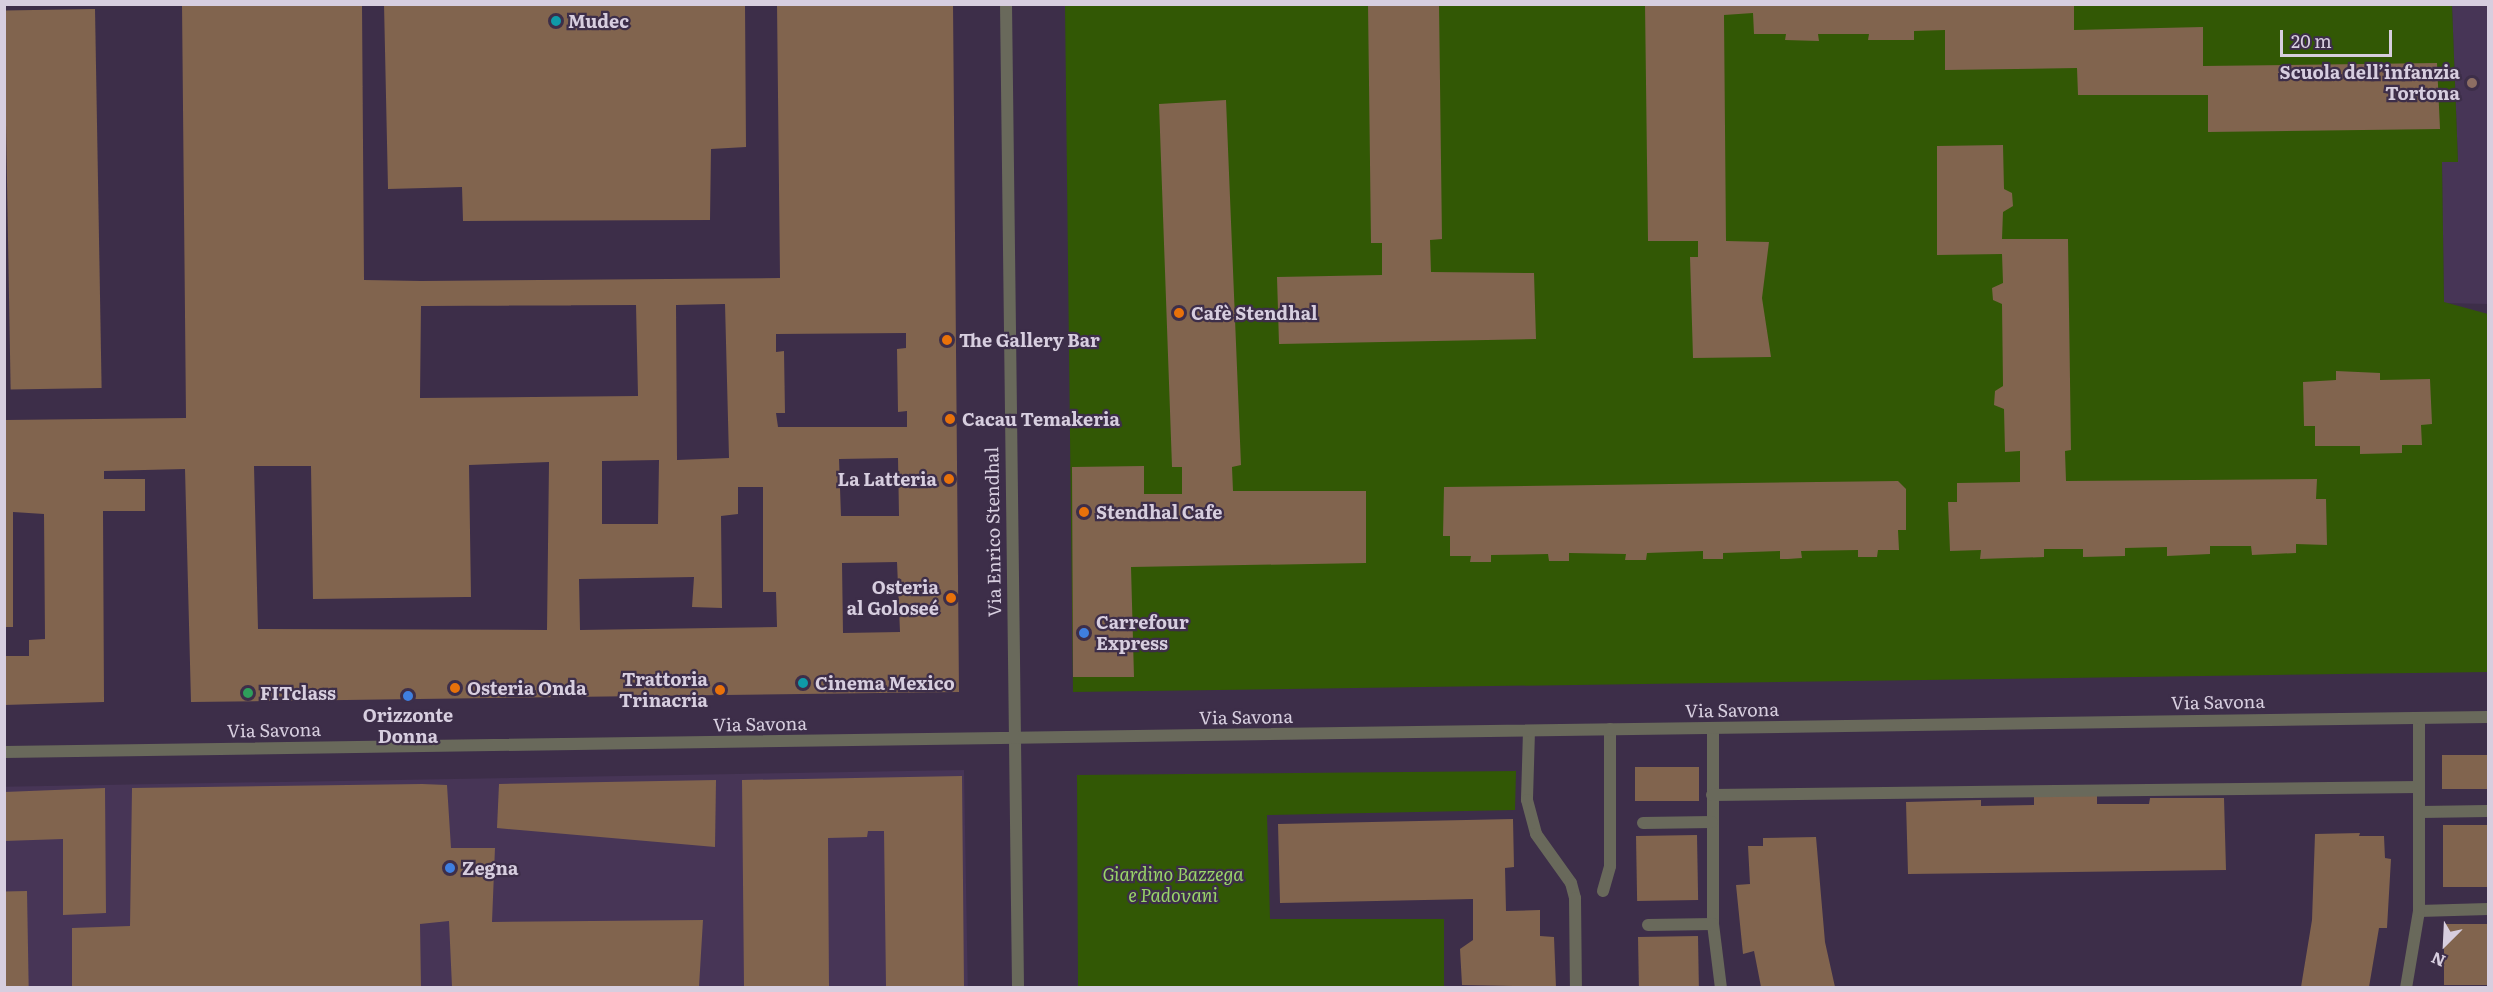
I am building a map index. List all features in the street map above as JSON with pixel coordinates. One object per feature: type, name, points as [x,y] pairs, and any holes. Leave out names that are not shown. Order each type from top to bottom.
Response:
[{"type":"street","name":"Via Enrico Stendhal","points":[[1006,4],[1013,737],[1018,987]]},
{"type":"street","name":"Via Savona","points":[[4,752],[2488,717]]},
{"type":"street","points":[[2406,987],[2419,911],[2421,812],[2419,718]]},
{"type":"street","points":[[1713,728],[1713,924],[1721,987]]},
{"type":"street","points":[[1602,891],[1610,866],[1610,729]]},
{"type":"street","points":[[1529,731],[1527,800],[1536,834],[1570,883],[1575,898],[1576,987]]},
{"type":"street","points":[[1712,795],[2419,787]]},
{"type":"street","points":[[2421,812],[2488,811]]},
{"type":"street","points":[[1643,823],[1712,822]]},
{"type":"street","points":[[2419,911],[2488,909]]},
{"type":"street","points":[[1648,925],[1713,924]]},
{"type":"shaded area","name":"Scuola dell’infanzia Tortona","points":[[2452,5],[2488,5],[2488,304],[2444,303],[2442,162],[2458,162]]},
{"type":"shaded area","points":[[964,770],[968,987],[8,988],[4,787]]},
{"type":"green space","points":[[1065,5],[2452,5],[2458,162],[2442,162],[2444,302],[2488,314],[2488,672],[1073,692]]},
{"type":"green space","name":"Giardino Bazzega e Padovani","points":[[1516,771],[1515,810],[1267,815],[1270,919],[1444,919],[1444,987],[1078,987],[1077,775]]},
{"type":"building","points":[[182,4],[362,4],[364,280],[421,281],[780,278],[777,4],[953,4],[959,692],[191,702],[185,469],[104,471],[104,479],[145,479],[145,511],[103,511],[104,702],[4,705],[4,656],[29,656],[29,640],[45,639],[44,514],[13,512],[13,627],[4,627],[4,420],[186,418]],"holes":[[[725,304],[729,458],[677,460],[676,305]],[[636,305],[638,396],[420,398],[421,306]],[[906,333],[906,348],[897,349],[898,412],[907,411],[907,427],[778,427],[776,413],[785,413],[784,351],[776,352],[776,334]],[[898,458],[899,516],[841,516],[839,459]],[[659,460],[658,524],[602,524],[602,461]],[[549,462],[547,630],[258,629],[254,466],[311,466],[313,599],[471,597],[469,465]],[[738,487],[763,487],[763,592],[776,592],[777,627],[580,630],[579,579],[694,577],[692,607],[722,608],[721,516],[738,514]],[[897,562],[900,632],[843,633],[842,563]]]},
{"type":"building","name":"Mudec","points":[[384,4],[745,4],[746,147],[711,149],[710,220],[463,221],[462,187],[388,189]]},
{"type":"building","points":[[1368,4],[1439,4],[1442,239],[1430,240],[1431,272],[1534,273],[1536,339],[1279,344],[1277,277],[1382,275],[1382,243],[1371,243]]},
{"type":"building","points":[[1645,4],[2074,4],[2074,30],[2203,27],[2203,66],[2437,63],[2440,129],[2208,132],[2208,95],[2078,95],[2077,68],[1945,70],[1945,30],[1914,31],[1914,40],[1868,40],[1869,34],[1818,34],[1819,41],[1785,40],[1786,34],[1754,34],[1753,13],[1724,15],[1726,241],[1769,242],[1762,298],[1771,357],[1693,358],[1690,257],[1698,257],[1698,241],[1648,241]]},
{"type":"building","points":[[95,9],[102,388],[11,390],[4,11]]},
{"type":"building","points":[[1226,100],[1241,465],[1232,467],[1233,491],[1366,491],[1366,563],[1131,567],[1134,677],[1073,677],[1072,467],[1144,466],[1144,494],[1182,494],[1182,467],[1172,467],[1159,104]]},
{"type":"building","points":[[2003,145],[2004,189],[2012,193],[2013,206],[2003,212],[2002,239],[2068,239],[2071,450],[2065,451],[2066,481],[2317,479],[2316,499],[2326,499],[2327,545],[2296,544],[2296,553],[2252,555],[2251,546],[2210,546],[2210,554],[2167,556],[2167,547],[2125,548],[2125,556],[2083,557],[2083,549],[2044,549],[2044,557],[1980,559],[1981,550],[1950,551],[1948,502],[1957,502],[1957,483],[2020,482],[2020,451],[2005,452],[2004,409],[1994,405],[1995,391],[2003,386],[2002,304],[1993,300],[1992,288],[2003,283],[2002,254],[1937,255],[1937,146]]},
{"type":"building","points":[[2336,371],[2380,373],[2380,380],[2430,379],[2432,424],[2421,425],[2422,445],[2402,445],[2402,453],[2360,454],[2360,446],[2315,446],[2315,426],[2304,426],[2303,382],[2336,380]]},
{"type":"building","points":[[1898,481],[1906,489],[1906,530],[1898,530],[1899,550],[1878,550],[1877,557],[1858,557],[1858,550],[1801,551],[1802,558],[1788,559],[1780,559],[1780,551],[1723,553],[1723,559],[1703,559],[1703,551],[1647,553],[1646,560],[1625,560],[1626,554],[1569,553],[1569,561],[1549,561],[1548,554],[1491,555],[1491,562],[1470,562],[1471,556],[1450,556],[1450,536],[1443,536],[1444,487]]},
{"type":"building","points":[[2442,755],[2488,755],[2488,789],[2442,789]]},
{"type":"building","points":[[1635,767],[1699,767],[1699,801],[1635,801]]},
{"type":"building","points":[[962,776],[964,987],[886,987],[884,831],[868,831],[867,837],[828,838],[829,987],[744,987],[742,780]]},
{"type":"building","points":[[716,780],[715,847],[497,828],[499,784]]},
{"type":"building","points":[[447,785],[451,848],[495,848],[492,922],[703,920],[699,987],[452,987],[449,921],[420,924],[421,987],[72,987],[72,928],[130,926],[132,788]]},
{"type":"building","points":[[105,788],[106,913],[63,915],[63,839],[4,841],[4,792]]},
{"type":"building","points":[[2097,792],[2097,804],[2149,804],[2150,798],[2224,798],[2226,870],[1908,874],[1906,802],[1981,800],[1981,806],[2034,805],[2034,794]]},
{"type":"building","points":[[1513,819],[1514,867],[1505,868],[1506,911],[1540,910],[1540,936],[1554,937],[1556,987],[1462,985],[1460,949],[1473,940],[1473,899],[1280,903],[1278,824]]},
{"type":"building","points":[[2443,825],[2488,825],[2488,887],[2443,887]]},
{"type":"building","points":[[2360,833],[2359,836],[2384,836],[2385,858],[2391,859],[2387,928],[2379,928],[2369,987],[2301,987],[2312,920],[2315,834]]},
{"type":"building","points":[[1697,835],[1698,900],[1637,901],[1636,836]]},
{"type":"building","points":[[1816,837],[1825,942],[1835,987],[1761,987],[1754,951],[1743,954],[1736,885],[1750,884],[1748,846],[1763,846],[1763,838]]},
{"type":"building","points":[[4,891],[27,891],[29,987],[6,987]]},
{"type":"building","points":[[2444,924],[2488,924],[2488,985],[2444,985]]},
{"type":"building","points":[[1698,936],[1699,987],[1639,988],[1638,937]]},
{"type":"place","name":"Mudec","points":[[556,21]]},
{"type":"place","name":"Scuola dell’infanzia Tortona","points":[[2472,83]]},
{"type":"place","name":"Cafè Stendhal","points":[[1179,313]]},
{"type":"place","name":"The Gallery Bar","points":[[947,340]]},
{"type":"place","name":"Cacau Temakeria","points":[[950,419]]},
{"type":"place","name":"La Latteria","points":[[949,479]]},
{"type":"place","name":"Stendhal Cafe","points":[[1084,512]]},
{"type":"place","name":"Osteria al Goloseé","points":[[951,598]]},
{"type":"place","name":"Carrefour Express","points":[[1084,633]]},
{"type":"place","name":"Cinema Mexico","points":[[803,683]]},
{"type":"place","name":"Osteria Onda","points":[[455,688]]},
{"type":"place","name":"Trattoria Trinacria","points":[[720,690]]},
{"type":"place","name":"FITclass","points":[[248,693]]},
{"type":"place","name":"Orizzonte Donna","points":[[408,696]]},
{"type":"place","name":"Zegna","points":[[450,868]]}]
